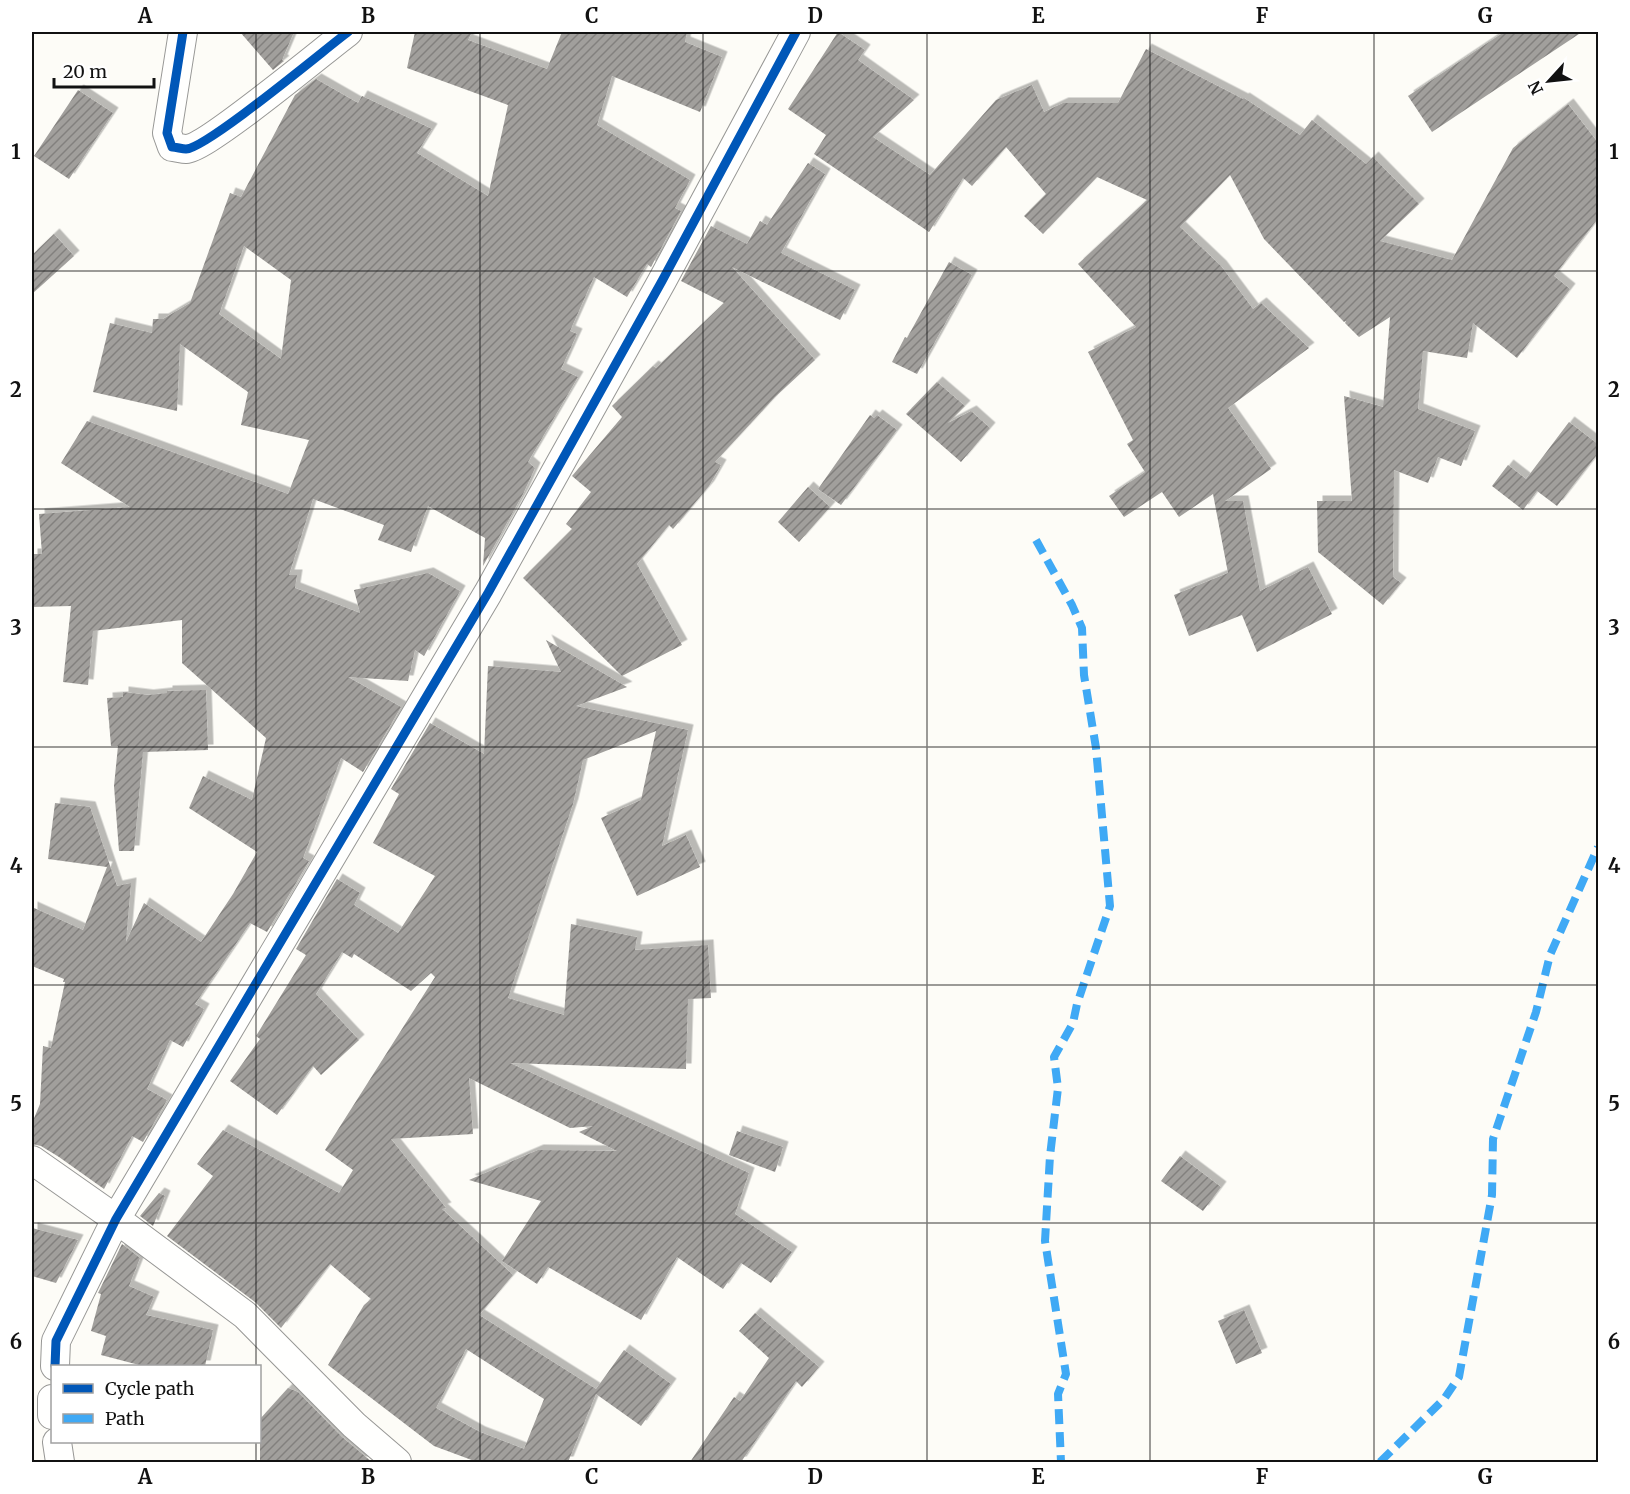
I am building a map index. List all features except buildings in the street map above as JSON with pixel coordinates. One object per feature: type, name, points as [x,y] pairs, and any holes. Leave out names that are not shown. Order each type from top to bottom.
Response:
[{"type":"street","points":[[183,32],[167,133],[172,147],[187,149],[202,143],[231,123],[348,32]]},
{"type":"street","points":[[55,1365],[56,1341],[116,1219],[488,593],[662,281],[796,32]]},
{"type":"street","points":[[32,1160],[245,1315],[354,1425],[397,1462]]},
{"type":"street","points":[[57,1443],[60,1462]]},
{"type":"marked path","points":[[1036,540],[1082,628],[1084,675],[1096,748],[1110,906],[1077,1004],[1073,1023],[1054,1057],[1058,1088],[1050,1156],[1045,1241],[1066,1374],[1058,1394],[1061,1462]]},
{"type":"marked path","points":[[1380,1462],[1444,1399],[1459,1377],[1492,1195],[1493,1139],[1536,1012],[1550,955],[1598,847]]},
{"type":"cycle path","points":[[183,32],[167,133],[172,147],[186,149],[217,133],[348,32]]},
{"type":"cycle path","points":[[55,1365],[56,1341],[116,1219],[488,593],[662,281],[796,32]]}]
